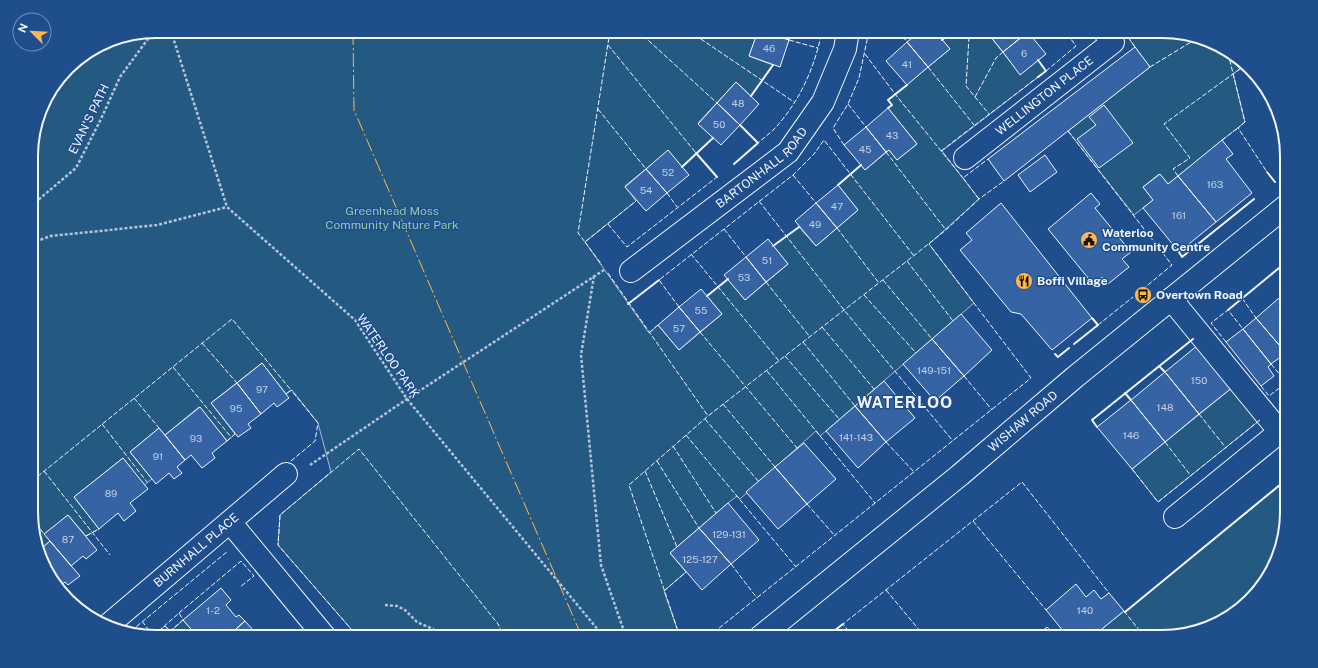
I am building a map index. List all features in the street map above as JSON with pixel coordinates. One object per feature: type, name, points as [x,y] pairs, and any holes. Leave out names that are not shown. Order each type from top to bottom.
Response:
[{"type":"street","name":"BARTONHALL ROAD","points":[[631,271],[788,152],[823,102],[845,49],[847,38]]},
{"type":"street","name":"WELLINGTON PLACE","points":[[965,158],[1113,42],[1110,38]]},
{"type":"street","name":"WISHAW ROAD","points":[[769,630],[960,476],[1075,377],[1280,211]]},
{"type":"street","points":[[1171,299],[1280,424]]},
{"type":"street","points":[[1175,517],[1280,432]]},
{"type":"street","name":"BURNHALL PLACE","points":[[112,621],[286,474]]},
{"type":"street","points":[[230,522],[320,630]]},
{"type":"path","name":"EVAN'S PATH","points":[[38,200],[76,168],[120,77],[149,38]]},
{"type":"path","points":[[38,240],[51,236],[157,225],[227,207],[173,38]]},
{"type":"path","name":"WATERLOO PARK","points":[[227,207],[355,320],[407,399],[598,630]]},
{"type":"path","points":[[286,474],[305,468],[407,399],[610,266],[631,271]]},
{"type":"path","points":[[594,276],[581,355],[601,565],[624,630]]},
{"type":"path","points":[[385,605],[397,606],[405,610],[417,622],[434,630]]},
{"type":"green space","name":"Greenhead Moss Community Nature Park","points":[[149,38],[755,38],[749,56],[773,65],[751,96],[736,82],[698,123],[713,138],[682,167],[668,151],[625,186],[636,201],[585,242],[649,333],[658,325],[679,350],[722,314],[707,296],[728,279],[745,300],[788,264],[773,246],[799,227],[816,246],[858,210],[838,185],[861,165],[865,170],[889,150],[897,160],[917,144],[888,108],[892,105],[888,100],[950,49],[942,40],[944,38],[992,38],[1020,74],[1038,60],[1046,71],[942,151],[979,199],[929,244],[974,303],[820,436],[816,431],[740,499],[737,496],[670,553],[686,572],[664,591],[678,630],[352,630],[278,545],[280,515],[331,472],[318,423],[292,390],[286,394],[262,363],[211,403],[235,434],[227,441],[199,407],[165,435],[159,428],[130,452],[152,479],[144,485],[123,458],[74,497],[99,529],[86,536],[68,515],[45,534],[50,541],[44,547],[39,527],[38,512],[38,149],[40,133],[47,111],[62,84],[84,62],[104,50],[133,40]]},
{"type":"green space","points":[[1128,38],[1185,40],[1214,50],[1241,68],[1233,74],[1245,122],[1168,184],[1159,174],[1143,187],[1153,200],[1134,215],[1068,131],[1150,67]]},
{"type":"green space","points":[[1233,387],[1260,420],[1158,502],[1132,469]]},
{"type":"green space","points":[[1280,486],[1279,527],[1274,550],[1260,577],[1251,590],[1240,601],[1214,618],[1185,628],[1169,630],[1101,630],[1124,611],[1125,612]]},
{"type":"green space","points":[[183,620],[192,630],[172,630]]},
{"type":"green space","points":[[165,626],[170,630],[160,630]]},
{"type":"building","points":[[755,38],[783,38],[789,40],[780,67],[749,56]]},
{"type":"building","points":[[912,38],[941,38],[950,49],[928,67],[907,42]]},
{"type":"building","points":[[992,38],[1020,38],[1003,52]]},
{"type":"building","points":[[1020,38],[1033,38],[1046,54],[1020,75],[1003,52]]},
{"type":"building","points":[[907,42],[928,67],[907,85],[886,61]]},
{"type":"building","points":[[1135,47],[1150,67],[1004,181],[988,159]]},
{"type":"building","points":[[736,82],[759,104],[740,125],[717,103]]},
{"type":"building","points":[[717,103],[740,125],[721,145],[698,124]]},
{"type":"building","points":[[1104,105],[1133,143],[1099,168],[1077,139],[1096,125],[1089,117]]},
{"type":"building","points":[[888,108],[917,144],[897,160],[889,150],[886,152],[866,127]]},
{"type":"building","points":[[866,127],[886,152],[865,170],[844,145]]},
{"type":"building","points":[[1222,140],[1233,154],[1226,159],[1252,193],[1216,222],[1178,176]]},
{"type":"building","points":[[668,150],[689,175],[667,193],[646,169]]},
{"type":"building","points":[[1045,155],[1057,172],[1030,192],[1018,175]]},
{"type":"building","points":[[646,169],[667,193],[646,211],[625,187]]},
{"type":"building","points":[[1160,174],[1168,184],[1178,176],[1216,222],[1179,252],[1143,208],[1153,200],[1143,187]]},
{"type":"building","points":[[838,185],[858,210],[837,228],[816,203]]},
{"type":"building","name":"Waterloo Community Centre","points":[[1091,193],[1100,204],[1095,208],[1131,252],[1122,259],[1129,267],[1108,284],[1102,277],[1093,284],[1048,229]]},
{"type":"building","points":[[816,203],[837,228],[816,246],[795,221]]},
{"type":"building","name":"Boffi Village","points":[[1001,203],[1092,318],[1052,350],[1021,314],[1011,312],[960,250],[972,240],[966,233]]},
{"type":"building","points":[[768,239],[788,264],[766,282],[746,257]]},
{"type":"building","points":[[746,257],[766,282],[745,300],[724,275]]},
{"type":"building","points":[[701,289],[722,314],[700,332],[679,307]]},
{"type":"building","points":[[1280,297],[1280,346],[1256,318]]},
{"type":"building","points":[[679,307],[700,332],[679,350],[658,325]]},
{"type":"building","points":[[961,314],[992,350],[964,376],[932,339]]},
{"type":"building","points":[[1256,318],[1280,346],[1280,357],[1271,364],[1243,329]]},
{"type":"building","points":[[1243,329],[1271,364],[1268,367],[1274,376],[1261,386],[1226,342]]},
{"type":"building","points":[[932,339],[964,376],[935,401],[903,364]]},
{"type":"building","points":[[1198,345],[1233,387],[1199,414],[1165,372]]},
{"type":"building","points":[[262,363],[289,398],[277,407],[274,403],[261,414],[237,383]]},
{"type":"building","points":[[1165,372],[1199,414],[1165,442],[1131,400]]},
{"type":"building","points":[[884,381],[915,418],[886,442],[855,406]]},
{"type":"building","points":[[237,383],[261,414],[248,424],[251,428],[238,437],[211,403]]},
{"type":"building","points":[[1131,400],[1165,442],[1132,469],[1097,427]]},
{"type":"building","points":[[855,406],[886,442],[858,468],[826,431]]},
{"type":"building","points":[[200,407],[227,441],[212,453],[215,458],[202,468],[191,455],[185,460],[165,435]]},
{"type":"building","points":[[159,428],[185,460],[177,467],[182,473],[174,479],[169,473],[156,484],[130,452]]},
{"type":"building","points":[[804,443],[836,479],[807,504],[775,467]]},
{"type":"building","points":[[123,458],[148,489],[130,503],[136,511],[124,521],[118,513],[99,529],[74,497]]},
{"type":"building","points":[[775,467],[807,504],[778,529],[746,492]]},
{"type":"building","points":[[728,503],[759,540],[731,564],[699,528]]},
{"type":"building","points":[[68,515],[97,550],[86,559],[83,556],[71,566],[44,534]]},
{"type":"building","points":[[699,528],[731,564],[702,590],[670,553]]},
{"type":"building","points":[[50,541],[80,576],[68,585],[65,582],[62,584],[47,557],[44,547]]},
{"type":"building","points":[[1076,584],[1086,597],[1094,590],[1101,599],[1109,593],[1124,611],[1101,630],[1062,630],[1046,610]]},
{"type":"building","points":[[221,588],[231,600],[226,605],[236,617],[239,615],[245,621],[235,630],[192,630],[183,620]]},
{"type":"building","points":[[245,621],[253,630],[235,630]]},
{"type":"fence","points":[[609,38],[578,233],[585,242],[636,201]]},
{"type":"fence","points":[[646,38],[717,103]]},
{"type":"fence","points":[[699,38],[794,102]]},
{"type":"fence","points":[[756,145],[777,126],[793,105],[806,82],[820,38]]},
{"type":"fence","points":[[844,145],[833,128],[848,104],[859,78],[868,38]]},
{"type":"fence","points":[[904,38],[907,42]]},
{"type":"fence","points":[[969,38],[966,86],[989,114]]},
{"type":"fence","points":[[1046,71],[1076,46],[1070,38]]},
{"type":"fence","points":[[1129,38],[1135,47]]},
{"type":"fence","points":[[789,40],[818,48]]},
{"type":"fence","points":[[1150,67],[1192,42]]},
{"type":"fence","points":[[608,45],[696,153]]},
{"type":"fence","points":[[975,97],[996,58],[1003,52]]},
{"type":"fence","points":[[865,54],[895,94],[963,178]]},
{"type":"fence","points":[[1230,60],[1245,122],[1238,128],[1267,172]]},
{"type":"fence","points":[[928,67],[974,125]]},
{"type":"fence","points":[[1178,176],[1173,169],[1190,158],[1164,124],[1241,68]]},
{"type":"fence","points":[[941,151],[1038,77]]},
{"type":"fence","points":[[848,104],[866,127]]},
{"type":"fence","points":[[598,109],[646,169]]},
{"type":"fence","points":[[1222,140],[1238,128]]},
{"type":"fence","points":[[1068,131],[1172,265],[1137,294]]},
{"type":"fence","points":[[679,307],[659,280],[793,175],[814,154],[824,140],[914,256]]},
{"type":"fence","points":[[886,152],[946,230]]},
{"type":"fence","points":[[979,199],[963,178],[988,159]]},
{"type":"fence","points":[[793,175],[816,203]]},
{"type":"fence","points":[[608,224],[627,247],[717,177]]},
{"type":"fence","points":[[678,630],[629,485],[708,416],[907,261],[946,230],[979,199],[1004,181]]},
{"type":"fence","points":[[667,193],[677,207]]},
{"type":"fence","points":[[759,201],[844,310],[953,441]]},
{"type":"fence","points":[[837,228],[879,283]]},
{"type":"fence","points":[[724,229],[746,257]]},
{"type":"fence","points":[[585,242],[602,265]]},
{"type":"fence","points":[[717,630],[1031,378],[929,244]]},
{"type":"fence","points":[[691,254],[779,361]]},
{"type":"fence","points":[[907,261],[953,321]]},
{"type":"fence","points":[[608,273],[708,416]]},
{"type":"fence","points":[[883,280],[932,339]]},
{"type":"fence","points":[[766,282],[810,337]]},
{"type":"fence","points":[[864,295],[916,353]]},
{"type":"fence","points":[[1098,325],[1133,297]]},
{"type":"fence","points":[[1242,298],[1256,318]]},
{"type":"fence","points":[[1226,342],[1211,323],[1228,310],[1243,329]]},
{"type":"fence","points":[[38,476],[232,319],[291,390],[286,394]]},
{"type":"fence","points":[[649,333],[658,325]]},
{"type":"fence","points":[[822,327],[874,389]]},
{"type":"fence","points":[[700,332],[797,448]]},
{"type":"fence","points":[[803,342],[855,406]]},
{"type":"fence","points":[[202,343],[237,383]]},
{"type":"fence","points":[[785,356],[840,420]]},
{"type":"fence","points":[[1271,364],[1280,375]]},
{"type":"fence","points":[[173,367],[231,437]]},
{"type":"fence","points":[[767,371],[875,503]]},
{"type":"fence","points":[[964,376],[992,410]]},
{"type":"fence","points":[[1261,386],[1269,396],[1280,387]]},
{"type":"fence","points":[[291,390],[318,423],[315,441],[291,461]]},
{"type":"fence","points":[[134,398],[159,428]]},
{"type":"fence","points":[[723,404],[775,467]]},
{"type":"fence","points":[[1199,414],[1226,448]]},
{"type":"fence","points":[[705,419],[759,482]]},
{"type":"fence","points":[[1132,469],[1158,502],[1260,420],[1259,419]]},
{"type":"fence","points":[[102,424],[147,482]]},
{"type":"fence","points":[[227,441],[235,434]]},
{"type":"fence","points":[[686,435],[796,567]]},
{"type":"fence","points":[[886,442],[914,472]]},
{"type":"fence","points":[[1165,442],[1191,476]]},
{"type":"fence","points":[[673,446],[716,513]]},
{"type":"fence","points":[[352,630],[278,545],[280,515],[359,449],[501,630]]},
{"type":"fence","points":[[657,461],[699,528]]},
{"type":"fence","points":[[44,471],[110,555]]},
{"type":"fence","points":[[645,471],[677,547]]},
{"type":"fence","points":[[848,630],[843,624],[1022,482],[1109,593]]},
{"type":"fence","points":[[807,504],[835,536]]},
{"type":"fence","points":[[973,521],[1046,610]]},
{"type":"fence","points":[[39,527],[44,534]]},
{"type":"fence","points":[[86,536],[99,529]]},
{"type":"fence","points":[[135,628],[228,551]]},
{"type":"fence","points":[[179,613],[241,561],[254,576],[240,587]]},
{"type":"fence","points":[[731,564],[757,598]]},
{"type":"fence","points":[[664,591],[686,572]]},
{"type":"fence","points":[[886,590],[919,630]]},
{"type":"fence","points":[[1124,611],[1139,630]]},
{"type":"fence","points":[[160,630],[179,613],[183,620],[171,630]]},
{"type":"fence","points":[[142,621],[148,629]]},
{"type":"fence","points":[[165,626],[169,630]]},
{"type":"wall","points":[[1038,60],[1046,71],[1038,77]]},
{"type":"wall","points":[[751,96],[773,65]]},
{"type":"wall","points":[[888,108],[892,105],[888,100],[907,85]]},
{"type":"wall","points":[[734,164],[758,143],[740,125]]},
{"type":"wall","points":[[682,167],[713,138]]},
{"type":"wall","points":[[696,153],[717,177]]},
{"type":"wall","points":[[838,185],[861,165]]},
{"type":"wall","points":[[1267,172],[1275,182]]},
{"type":"wall","points":[[1179,252],[1182,257],[1254,199]]},
{"type":"wall","points":[[773,246],[799,227]]},
{"type":"wall","points":[[1228,310],[1280,267]]},
{"type":"wall","points":[[707,296],[728,279]]},
{"type":"wall","points":[[628,304],[659,280]]},
{"type":"wall","points":[[1074,344],[1098,325],[1092,318]]},
{"type":"wall","points":[[1097,427],[1092,420],[1193,339]]},
{"type":"wall","points":[[1055,354],[1058,357],[1069,348]]},
{"type":"wall","points":[[1159,366],[1165,372]]},
{"type":"wall","points":[[1125,393],[1131,400]]},
{"type":"wall","points":[[1125,612],[1280,485]]},
{"type":"wall","points":[[835,630],[843,624]]},
{"type":"power","points":[[353,38],[354,110],[579,630]]},
{"type":"place","name":"Waterloo Community Centre","points":[[1089,240]]},
{"type":"place","name":"Boffi Village","points":[[1024,281]]},
{"type":"place","name":"Overtown Road","points":[[1143,295]]},
{"type":"district","name":"WATERLOO","points":[[905,402]]}]
